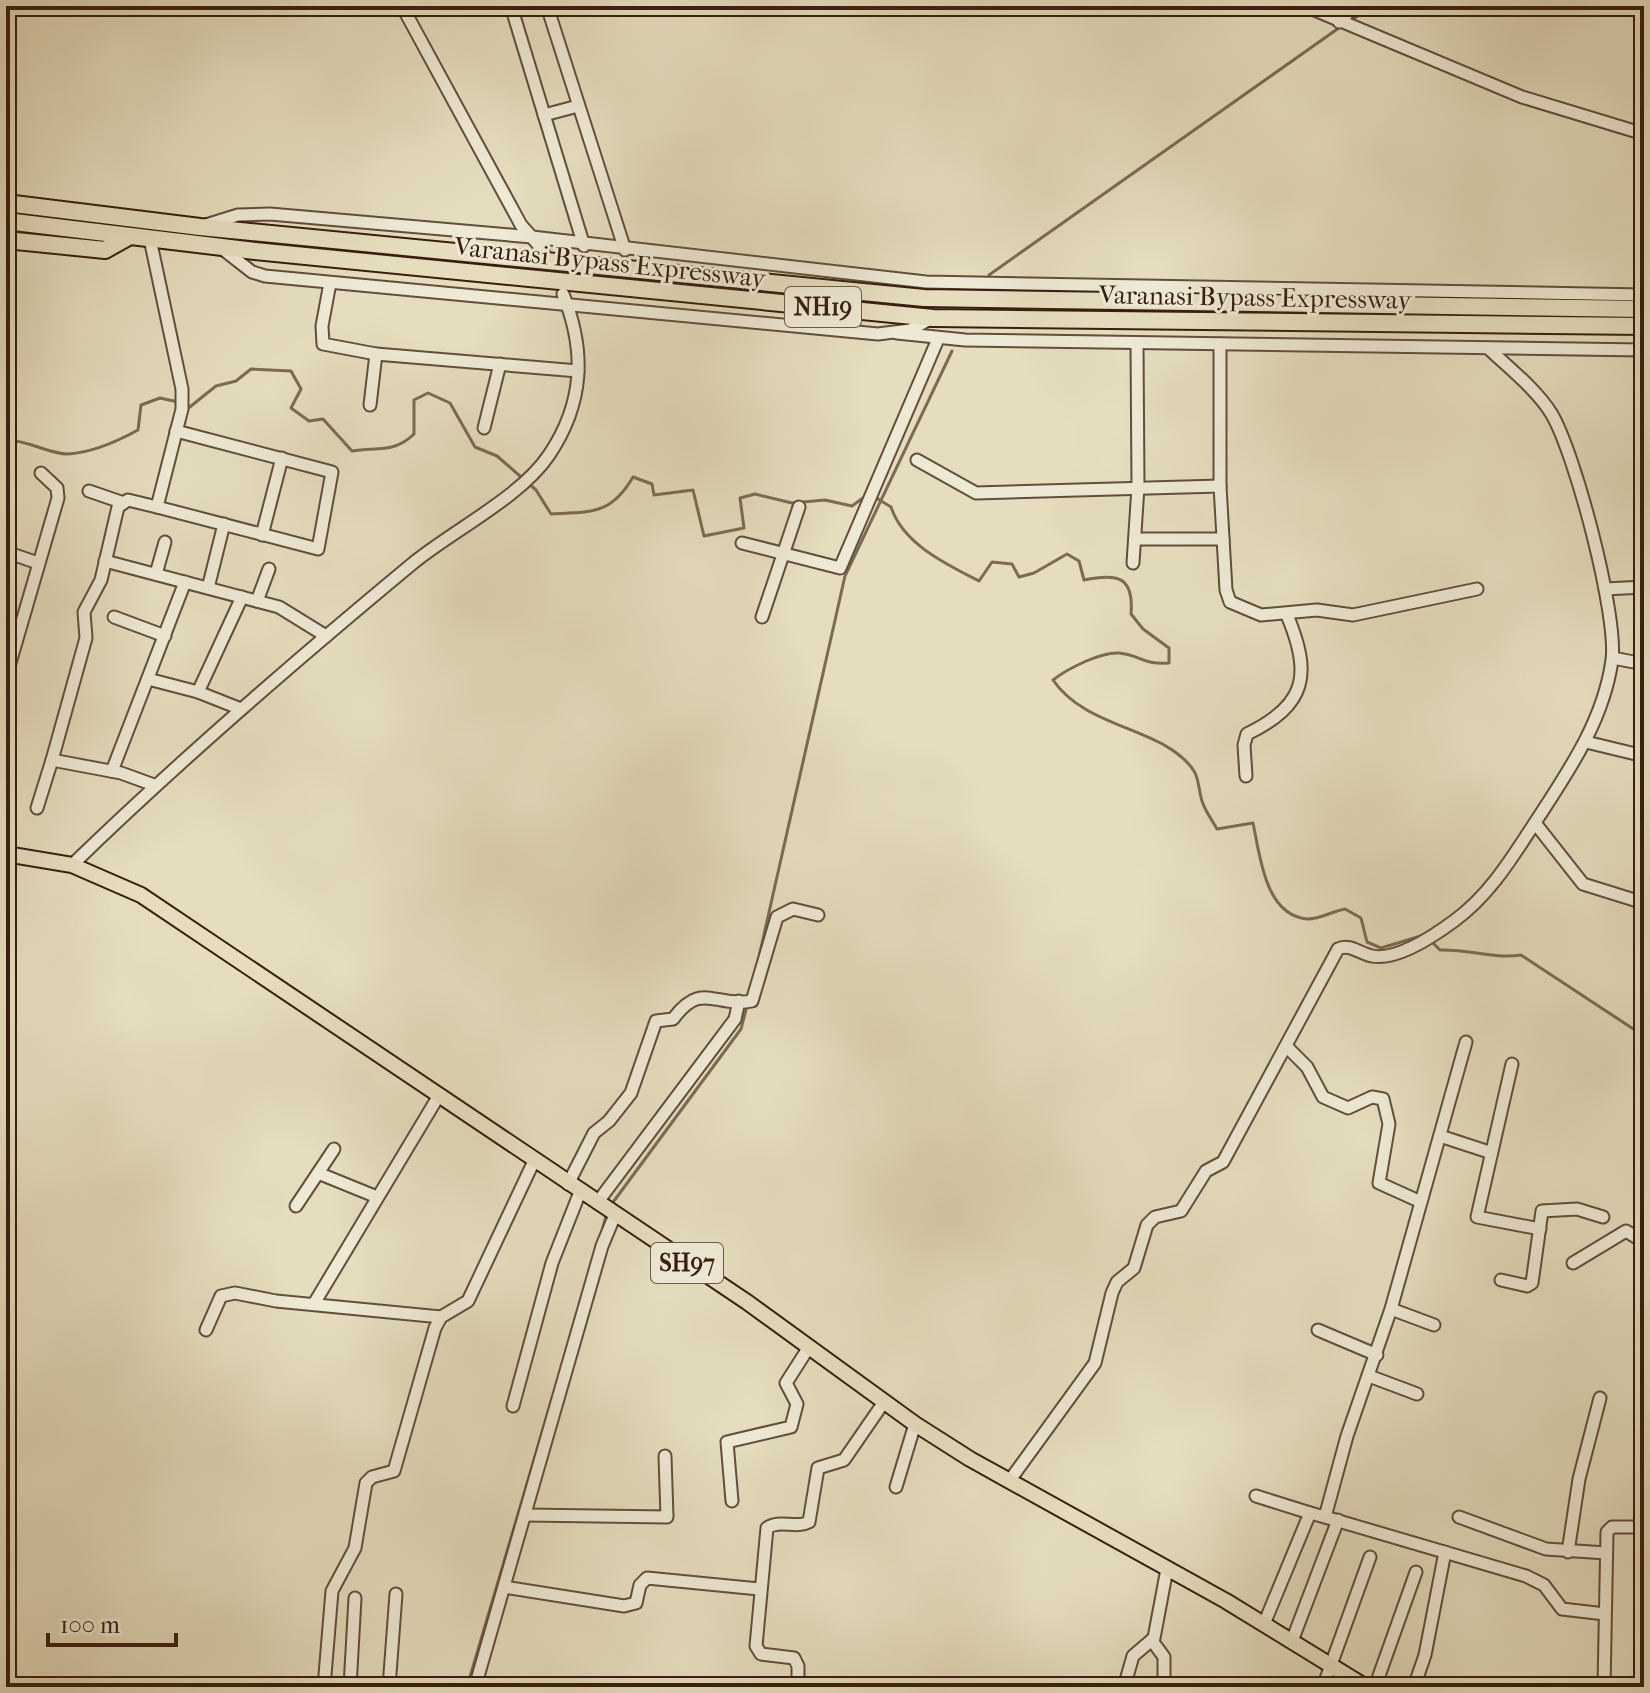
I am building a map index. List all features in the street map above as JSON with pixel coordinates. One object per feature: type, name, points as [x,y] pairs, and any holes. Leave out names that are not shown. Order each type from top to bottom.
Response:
[{"type":"highway","name":"Varanasi Bypass Expressway","points":[[6,203],[200,227],[924,298],[1644,309]]},
{"type":"highway","name":"Varanasi Bypass Expressway","points":[[6,221],[220,247],[933,318],[1644,326]]},
{"type":"highway","points":[[6,240],[105,250],[130,236]]},
{"type":"main road","name":"SH97","points":[[6,854],[72,865],[95,872],[141,895],[747,1302],[915,1424],[1264,1624],[1366,1687]]},
{"type":"street","points":[[402,6],[521,225],[543,250]]},
{"type":"street","points":[[511,6],[584,246]]},
{"type":"street","points":[[547,6],[625,250]]},
{"type":"street","points":[[1305,6],[1522,97],[1644,134]]},
{"type":"street","points":[[1344,24],[1355,6]]},
{"type":"street","points":[[544,115],[578,106]]},
{"type":"street","points":[[200,227],[238,215],[270,214],[532,237],[584,246],[926,282],[1644,295]]},
{"type":"street","points":[[150,239],[182,404],[157,507]]},
{"type":"street","points":[[220,247],[252,272],[330,283],[569,308],[897,333],[938,339],[1644,350]]},
{"type":"street","points":[[330,283],[323,344],[376,354],[578,371]]},
{"type":"street","points":[[72,865],[154,785],[326,636],[441,540],[510,494],[547,458],[570,412],[578,371],[578,330],[563,294]]},
{"type":"street","points":[[897,333],[933,318]]},
{"type":"street","points":[[742,543],[840,568],[938,339]]},
{"type":"street","points":[[1133,563],[1138,487],[1137,343]]},
{"type":"street","points":[[1220,344],[1220,486],[1230,602],[1261,615],[1317,610],[1353,615],[1477,589]]},
{"type":"street","points":[[1010,1480],[1095,1363],[1112,1293],[1117,1282],[1134,1268],[1147,1225],[1155,1217],[1181,1211],[1206,1171],[1223,1162],[1338,949],[1345,946],[1372,956],[1388,956],[1452,923],[1496,882],[1586,742],[1613,658],[1605,589],[1586,512],[1554,417],[1488,348]]},
{"type":"street","points":[[370,405],[376,354]]},
{"type":"street","points":[[484,428],[500,364]]},
{"type":"street","points":[[89,491],[121,502],[133,500],[318,549],[332,472],[176,431]]},
{"type":"street","points":[[262,535],[282,458]]},
{"type":"street","points":[[917,460],[976,493],[1220,486]]},
{"type":"street","points":[[6,677],[58,498],[57,488],[41,473]]},
{"type":"street","points":[[37,808],[86,638],[84,612],[101,580],[121,502]]},
{"type":"street","points":[[762,617],[799,507]]},
{"type":"street","points":[[208,588],[224,524]]},
{"type":"street","points":[[1135,539],[1223,539]]},
{"type":"street","points":[[156,574],[165,542]]},
{"type":"street","points":[[6,552],[38,563]]},
{"type":"street","points":[[105,561],[288,611],[326,636]]},
{"type":"street","points":[[257,601],[269,569]]},
{"type":"street","points":[[112,771],[185,582]]},
{"type":"street","points":[[1605,589],[1644,587]]},
{"type":"street","points":[[198,692],[242,597]]},
{"type":"street","points":[[1246,776],[1244,745],[1247,734],[1281,715],[1292,704],[1300,685],[1301,653],[1287,615]]},
{"type":"street","points":[[114,617],[165,636]]},
{"type":"street","points":[[1613,658],[1644,664]]},
{"type":"street","points":[[148,679],[198,692],[241,709]]},
{"type":"street","points":[[1586,742],[1644,756]]},
{"type":"street","points":[[52,760],[112,771],[154,785]]},
{"type":"street","points":[[1535,823],[1583,884],[1643,898]]},
{"type":"street","points":[[513,1406],[574,1188],[594,1133],[609,1121],[631,1093],[656,1021],[673,1019],[691,999],[717,997],[752,1001],[777,917],[793,909],[818,915]]},
{"type":"street","points":[[597,1203],[735,1019],[739,1001]]},
{"type":"street","points":[[1325,1517],[1347,1436],[1391,1309],[1466,1042]]},
{"type":"street","points":[[1287,1047],[1307,1067],[1327,1100],[1348,1108],[1372,1097],[1383,1099],[1389,1124],[1379,1183],[1421,1202]]},
{"type":"street","points":[[1512,1064],[1489,1152],[1478,1219],[1540,1229]]},
{"type":"street","points":[[315,1302],[438,1097]]},
{"type":"street","points":[[1440,1136],[1489,1152]]},
{"type":"street","points":[[296,1206],[334,1149]]},
{"type":"street","points":[[206,1330],[217,1302],[225,1294],[441,1317],[468,1301],[534,1161]]},
{"type":"street","points":[[318,1173],[377,1197]]},
{"type":"street","points":[[1501,1280],[1527,1286],[1532,1283],[1541,1214],[1545,1210],[1577,1209],[1603,1217]]},
{"type":"street","points":[[475,1687],[602,1246],[615,1215]]},
{"type":"street","points":[[1573,1263],[1626,1231],[1644,1242]]},
{"type":"street","points":[[1391,1309],[1434,1325]]},
{"type":"street","points":[[324,1687],[332,1591],[355,1548],[366,1483],[372,1477],[392,1473],[395,1468],[441,1317]]},
{"type":"street","points":[[1318,1330],[1377,1355]]},
{"type":"street","points":[[732,1501],[727,1442],[783,1432],[791,1427],[797,1404],[786,1383],[809,1347]]},
{"type":"street","points":[[1369,1376],[1417,1394]]},
{"type":"street","points":[[1568,1552],[1579,1479],[1600,1398]]},
{"type":"street","points":[[798,1687],[798,1666],[794,1658],[757,1651],[759,1589],[767,1528],[772,1524],[802,1526],[809,1522],[818,1468],[844,1460],[884,1402]]},
{"type":"street","points":[[896,1487],[915,1424]]},
{"type":"street","points":[[526,1515],[667,1517],[665,1456]]},
{"type":"street","points":[[1256,1496],[1536,1580],[1562,1609],[1605,1614]]},
{"type":"street","points":[[1264,1624],[1310,1513]]},
{"type":"street","points":[[1459,1517],[1533,1545],[1568,1552],[1606,1553]]},
{"type":"street","points":[[1292,1641],[1338,1520]]},
{"type":"street","points":[[1604,1687],[1609,1529],[1644,1527]]},
{"type":"street","points":[[1414,1687],[1425,1655],[1445,1552]]},
{"type":"street","points":[[1323,1687],[1370,1557]]},
{"type":"street","points":[[1124,1687],[1133,1656],[1153,1642],[1167,1569]]},
{"type":"street","points":[[1375,1687],[1416,1572]]},
{"type":"street","points":[[504,1587],[624,1606],[636,1603],[640,1585],[647,1578],[759,1589]]},
{"type":"street","points":[[389,1687],[396,1594]]},
{"type":"street","points":[[350,1687],[355,1598]]},
{"type":"street","points":[[1153,1642],[1164,1657],[1164,1687]]},
{"type":"waterway","points":[[1350,21],[1373,6]]},
{"type":"waterway","points":[[989,275],[1343,25]]},
{"type":"waterway","points":[[758,961],[845,576],[952,351]]},
{"type":"waterway","points":[[186,410],[216,386],[236,381],[251,369],[291,371],[301,389],[291,408],[309,421],[323,419],[352,451],[393,447],[407,440],[414,434],[414,400],[428,393],[450,403],[475,447],[497,456],[536,490],[551,514],[589,511],[608,505],[617,499],[633,477],[652,484],[654,495],[693,490],[704,536],[744,528],[740,498],[755,494],[792,503],[825,500],[852,506],[867,495]]},
{"type":"waterway","points":[[6,440],[67,454],[85,451],[138,430],[141,405],[160,398],[178,402]]},
{"type":"waterway","points":[[873,496],[891,507],[905,532],[927,552],[979,581],[992,562],[1012,564],[1019,577],[1034,573],[1067,554],[1079,561],[1084,580],[1106,577],[1121,580],[1130,592],[1131,614],[1143,629],[1169,648],[1169,663],[1153,663],[1126,654],[1111,653],[1084,662],[1053,680],[1085,709],[1165,745],[1181,757],[1196,774],[1203,805],[1217,829],[1253,823],[1267,882],[1282,907],[1308,919],[1345,909],[1361,918],[1367,942],[1381,948],[1421,936]]},
{"type":"waterway","points":[[1430,940],[1440,950],[1521,955],[1644,1036]]},
{"type":"waterway","points":[[611,1205],[741,1029],[747,1006]]},
{"type":"waterway","points":[[601,1235],[606,1216]]},
{"type":"waterway","points":[[467,1687],[552,1399]]},
{"type":"waterway","points":[[6,1681],[14,1687]]}]
